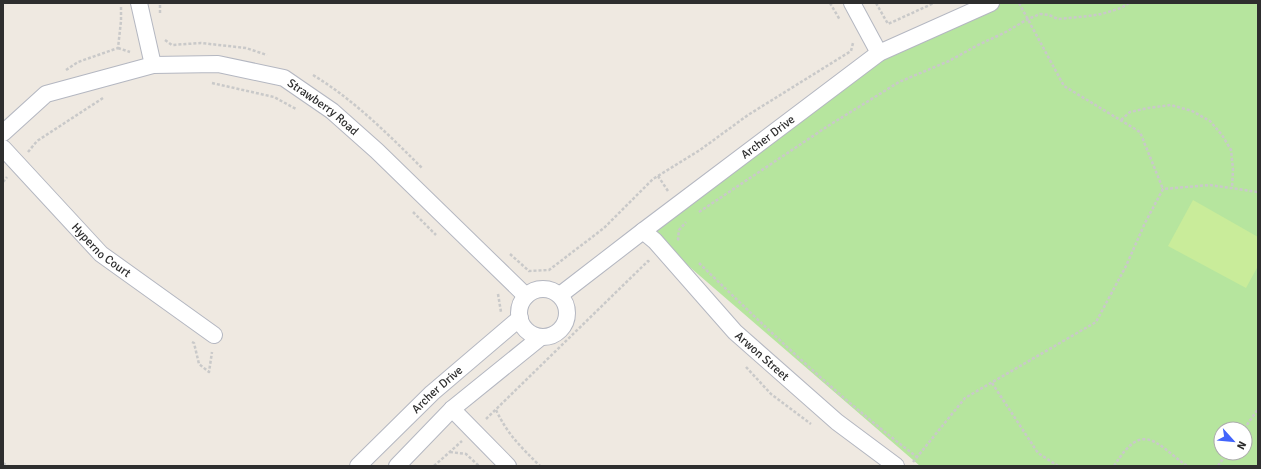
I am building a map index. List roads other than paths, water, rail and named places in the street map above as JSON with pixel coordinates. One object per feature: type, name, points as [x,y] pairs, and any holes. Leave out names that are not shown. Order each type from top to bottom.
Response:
[{"type":"street","points":[[139,3],[153,65]]},
{"type":"street","points":[[852,3],[880,53]]},
{"type":"street","name":"Archer Drive","points":[[560,295],[880,53],[990,3]]},
{"type":"street","name":"Strawberry Road","points":[[3,133],[46,94],[153,65],[218,64],[284,78],[332,111],[377,151],[526,296]]},
{"type":"street","name":"Hyperno Court","points":[[3,148],[101,254],[214,335]]},
{"type":"street","name":"Arwon Street","points":[[643,231],[655,241],[735,332],[837,422],[896,466]]},
{"type":"street","points":[[539,289],[554,291],[560,295],[567,308],[565,323],[561,329],[555,334],[541,337],[528,331],[520,318],[520,310],[526,296],[539,289]]},
{"type":"street","name":"Archer Drive","points":[[358,466],[432,393],[520,318]]},
{"type":"street","name":"Archer Drive","points":[[397,466],[452,409],[541,337]]},
{"type":"street","points":[[452,409],[508,466]]}]
